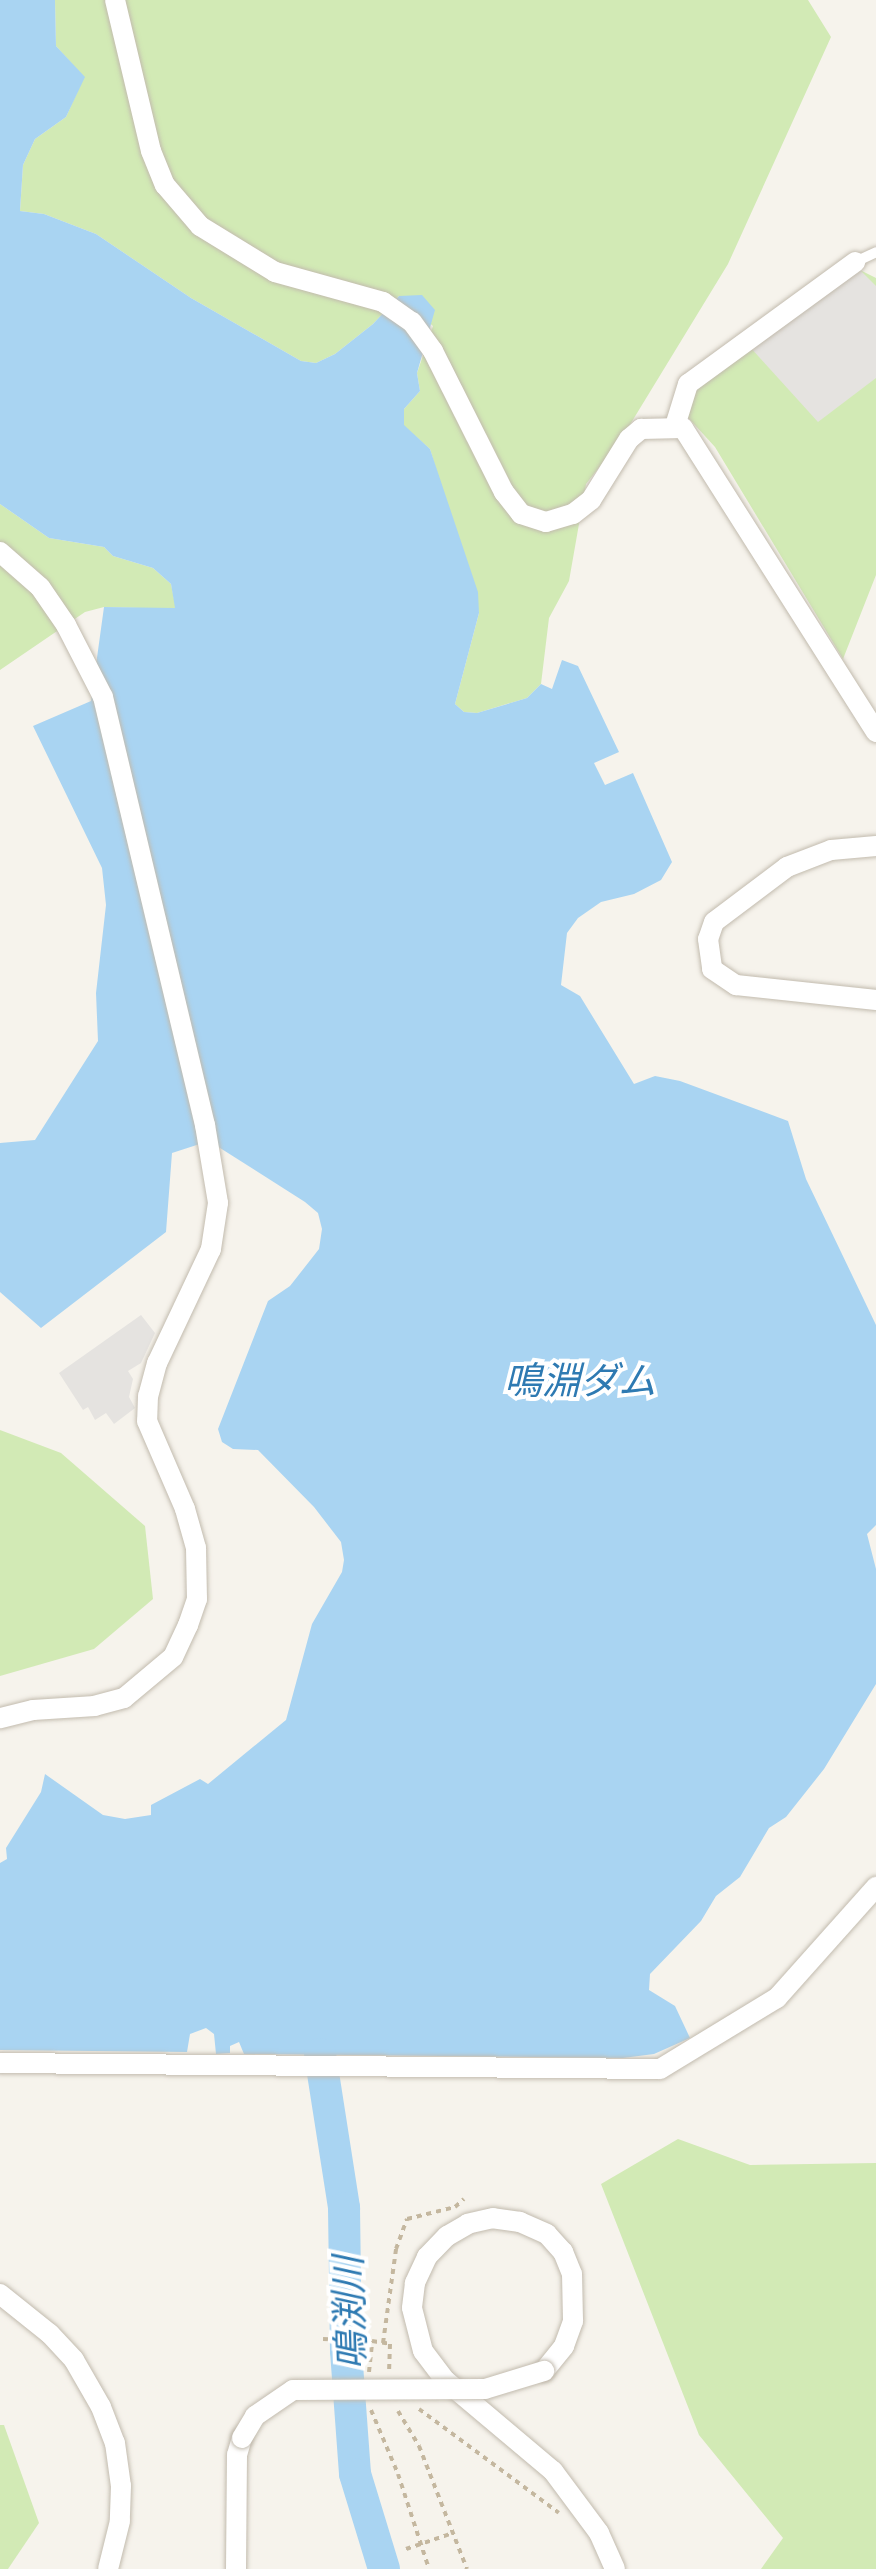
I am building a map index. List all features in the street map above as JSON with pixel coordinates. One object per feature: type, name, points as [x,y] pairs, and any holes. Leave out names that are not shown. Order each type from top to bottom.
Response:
[{"type":"street","points":[[115,0],[151,151],[178,205],[200,226],[274,272],[383,302],[412,322],[433,350],[504,492],[521,514],[546,522],[573,514],[591,500],[629,439],[641,429],[683,428],[712,467],[876,732]]},
{"type":"street","points":[[675,426],[688,384],[854,262]]},
{"type":"street","points":[[0,552],[40,587],[66,625],[104,697],[205,1126],[218,1204],[211,1249],[157,1364],[148,1396],[147,1421],[185,1509],[196,1548],[197,1599],[188,1624],[173,1657],[124,1698],[95,1706],[33,1710],[0,1718]]},
{"type":"street","points":[[876,846],[830,850],[787,867],[714,922],[708,954],[712,969],[736,985],[876,1000]]},
{"type":"street","points":[[0,2063],[660,2069],[777,1998],[876,1887]]},
{"type":"street","points":[[236,2569],[236,2456],[255,2416],[293,2390],[484,2390],[544,2371],[564,2346],[573,2320],[572,2274],[562,2252],[547,2234],[520,2222],[493,2218],[468,2224],[447,2236],[427,2257],[415,2283],[414,2319],[423,2350],[446,2382],[553,2470],[599,2533],[615,2569]]},
{"type":"street","points":[[0,2294],[50,2334],[74,2360],[101,2408],[114,2444],[121,2486],[120,2520],[108,2569]]},
{"type":"lane","points":[[854,262],[876,252]]},
{"type":"path","points":[[323,2339],[390,2344],[388,2379]]},
{"type":"path","points":[[368,2388],[372,2341]]},
{"type":"path","points":[[393,2395],[398,2411],[420,2446],[467,2569]]},
{"type":"path","points":[[398,2411],[409,2401],[566,2518]]},
{"type":"path","points":[[367,2403],[394,2461],[429,2569]]},
{"type":"path","points":[[406,2549],[453,2534]]},
{"type":"green space","points":[[55,0],[808,0],[831,37],[728,264],[620,441],[586,484],[569,581],[549,618],[541,684],[527,698],[477,713],[464,712],[455,704],[479,613],[430,449],[404,426],[404,409],[420,391],[417,373],[433,326],[399,296],[373,324],[335,354],[316,363],[301,361],[191,298],[96,234],[44,214],[20,211],[23,165],[35,139],[66,117],[84,77],[56,46]]},
{"type":"green space","points":[[860,270],[876,278],[876,575],[843,659],[715,447],[683,412],[687,396]]},
{"type":"green space","points":[[0,504],[49,538],[104,547],[113,556],[153,568],[171,584],[176,609],[104,607],[85,612],[0,670]]},
{"type":"green space","points":[[0,1430],[61,1453],[145,1526],[153,1599],[94,1649],[0,1676]]},
{"type":"green space","points":[[678,2139],[750,2165],[876,2163],[876,2569],[761,2569],[783,2538],[699,2435],[601,2184]]},
{"type":"green space","points":[[0,2425],[4,2425],[39,2523],[8,2569],[0,2569]]},
{"type":"shaded area","points":[[860,270],[876,286],[876,378],[818,422],[750,347]]},
{"type":"shaded area","points":[[141,1315],[155,1333],[141,1363],[128,1371],[133,1379],[129,1397],[135,1408],[114,1424],[106,1413],[95,1420],[88,1407],[83,1410],[59,1373]]},
{"type":"water","name":"鳴淵ダム","points":[[0,0],[55,0],[56,46],[85,77],[66,117],[35,139],[23,165],[20,211],[44,214],[96,234],[191,298],[301,361],[316,363],[335,354],[373,324],[399,296],[422,295],[435,310],[417,373],[420,391],[404,409],[404,425],[430,449],[478,592],[479,613],[455,704],[464,712],[477,713],[527,698],[541,684],[552,689],[562,660],[578,666],[619,752],[594,763],[605,785],[633,773],[672,862],[661,880],[634,894],[601,902],[578,918],[567,933],[561,985],[580,996],[634,1084],[655,1076],[680,1081],[788,1121],[806,1179],[876,1325],[876,1525],[867,1534],[876,1569],[876,1684],[824,1769],[786,1817],[769,1828],[740,1877],[716,1896],[701,1921],[650,1974],[649,1990],[675,2006],[690,2038],[654,2054],[623,2058],[244,2054],[239,2042],[230,2046],[230,2053],[216,2054],[214,2034],[206,2028],[190,2034],[187,2052],[0,2050],[0,1863],[7,1859],[6,1848],[41,1792],[45,1774],[103,1815],[125,1819],[151,1815],[151,1805],[200,1779],[208,1784],[286,1720],[312,1624],[342,1572],[344,1560],[341,1542],[314,1507],[258,1450],[233,1449],[222,1442],[218,1429],[268,1301],[290,1286],[319,1249],[322,1229],[318,1213],[305,1202],[209,1141],[172,1153],[166,1232],[41,1328],[0,1292],[0,1143],[35,1140],[98,1041],[96,993],[106,905],[102,868],[33,726],[91,701],[104,607],[175,608],[171,584],[153,568],[113,556],[104,547],[49,538],[0,504]]},
{"type":"waterway","name":"鳴渕川","points":[[320,2054],[344,2208],[346,2351],[355,2474],[384,2569]]}]
